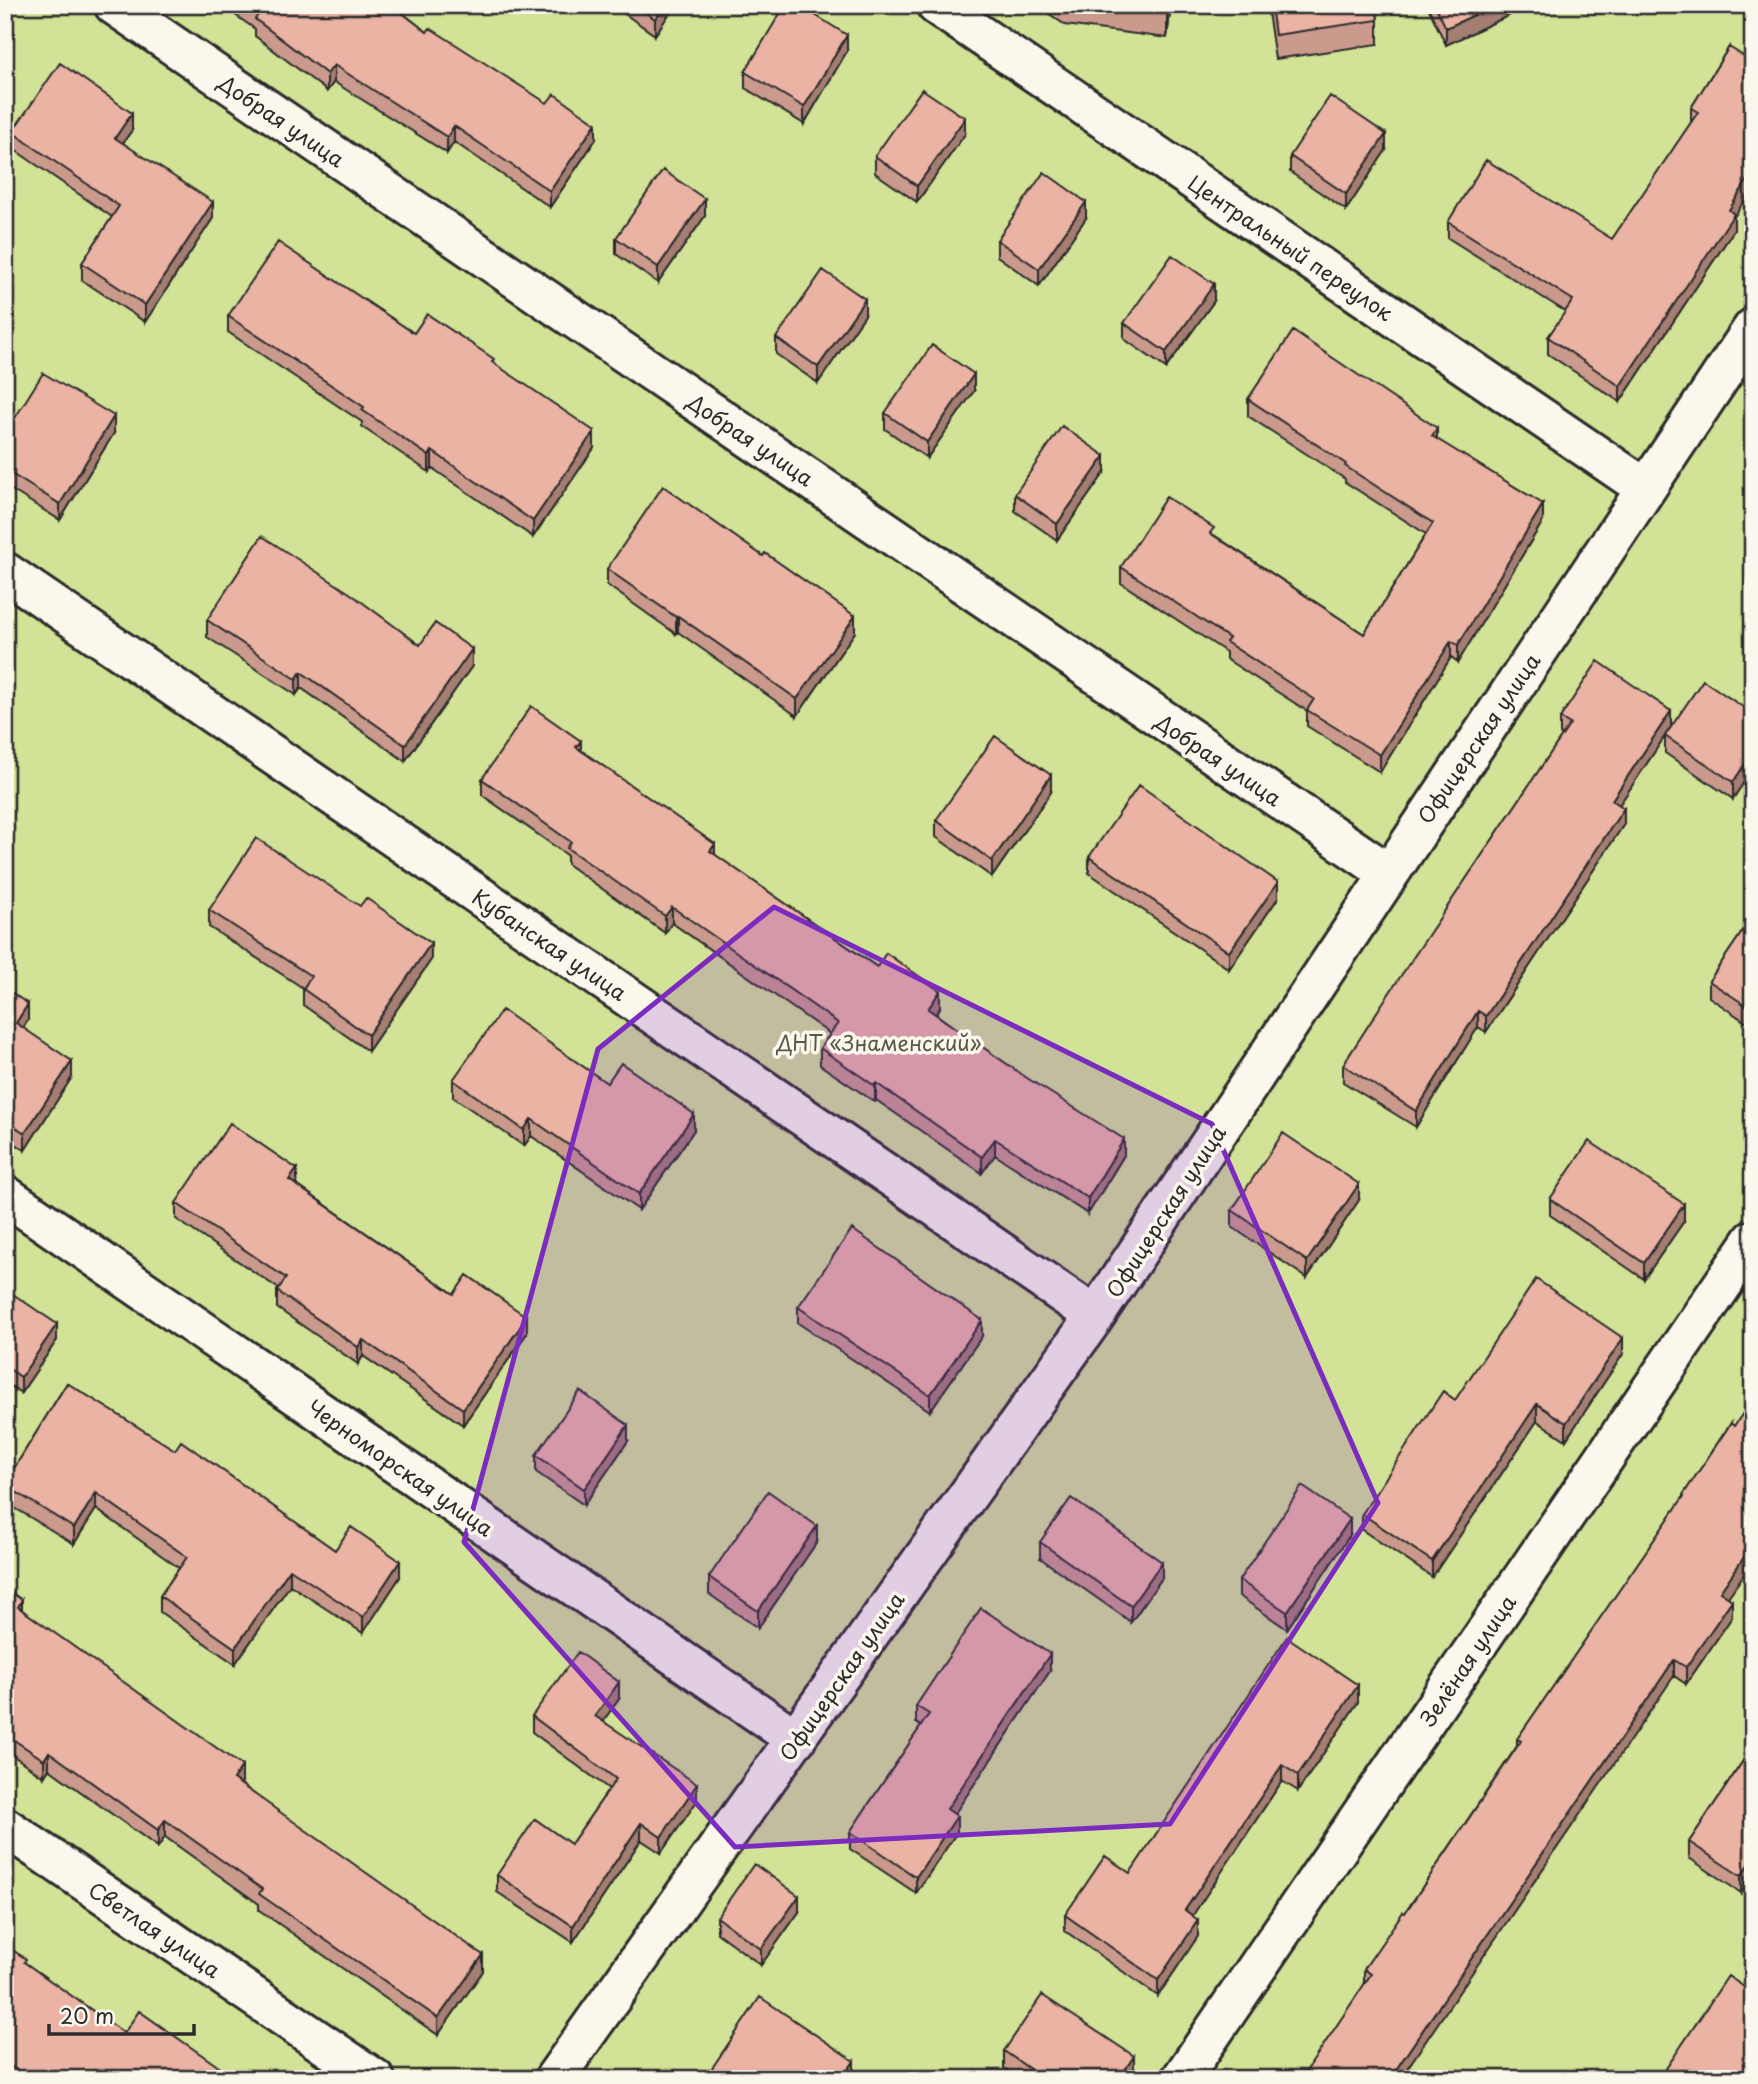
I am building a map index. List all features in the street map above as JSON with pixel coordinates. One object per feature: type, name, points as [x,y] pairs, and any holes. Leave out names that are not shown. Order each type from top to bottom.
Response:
[{"type":"street","name":"Добрая улица","points":[[114,5],[1388,873]]},
{"type":"street","name":"Центральный переулок","points":[[936,5],[1645,488]]},
{"type":"street","name":"Офицерская улица","points":[[554,2079],[1095,1317],[1753,328]]},
{"type":"street","name":"Кубанская улица","points":[[5,572],[1095,1317]]},
{"type":"street","name":"Черноморская улица","points":[[5,1195],[796,1739]]},
{"type":"street","name":"Зелёная улица","points":[[1181,2079],[1753,1240]]},
{"type":"street","name":"Светлая улица","points":[[5,1827],[375,2079]]},
{"type":"highlighted area","points":[[774,907],[1212,1124],[1378,1503],[1170,1824],[735,1847],[464,1542],[598,1049]]},
{"type":"green space","name":"ДНТ «Знаменский»","points":[[5,5],[1753,5],[1753,2079],[5,2079]]},
{"type":"building","points":[[245,5],[392,5],[427,32],[430,28],[547,103],[554,94],[596,123],[550,191],[454,126],[447,137],[334,65],[327,74],[255,19],[258,15]]},
{"type":"building","points":[[635,5],[664,5],[655,19]]},
{"type":"building","points":[[785,5],[799,5],[847,35],[804,107],[745,72]]},
{"type":"building","points":[[1127,5],[1168,5],[1167,11]]},
{"type":"building","points":[[1271,5],[1376,5],[1378,20],[1275,35]]},
{"type":"building","points":[[1435,5],[1496,5],[1446,28]]},
{"type":"building","points":[[1729,47],[1753,62],[1753,171],[1729,210],[1734,214],[1620,386],[1548,337],[1573,300],[1448,222],[1486,160],[1612,239],[1698,112],[1691,108]]},
{"type":"building","points":[[60,63],[132,113],[115,138],[213,202],[145,305],[82,263],[119,206],[12,132]]},
{"type":"building","points":[[922,89],[965,118],[917,186],[875,156]]},
{"type":"building","points":[[1330,96],[1386,134],[1346,194],[1290,156]]},
{"type":"building","points":[[663,170],[705,199],[658,267],[616,238]]},
{"type":"building","points":[[1044,172],[1086,202],[1039,269],[997,240]]},
{"type":"building","points":[[278,242],[414,333],[427,314],[594,431],[533,521],[432,451],[429,456],[362,410],[364,407],[228,316]]},
{"type":"building","points":[[1172,255],[1214,284],[1166,352],[1124,323]]},
{"type":"building","points":[[823,270],[865,299],[818,367],[776,338]]},
{"type":"building","points":[[1293,331],[1437,428],[1432,436],[1543,504],[1458,645],[1451,641],[1380,755],[1307,710],[1314,699],[1226,642],[1229,638],[1121,567],[1166,497],[1214,528],[1210,533],[1364,634],[1433,523],[1248,399]]},
{"type":"building","points":[[932,345],[974,374],[927,442],[885,413]]},
{"type":"building","points":[[43,373],[114,416],[60,504],[5,470],[5,434]]},
{"type":"building","points":[[1062,426],[1105,456],[1057,524],[1015,494]]},
{"type":"building","points":[[663,486],[855,616],[797,699],[607,569]]},
{"type":"building","points":[[262,536],[351,594],[420,645],[435,623],[472,649],[405,745],[301,672],[296,679],[207,620]]},
{"type":"building","points":[[1598,661],[1671,711],[1612,800],[1624,808],[1486,1016],[1478,1011],[1416,1111],[1343,1065],[1570,724],[1560,718]]},
{"type":"building","points":[[1703,680],[1753,714],[1753,752],[1733,782],[1665,736]]},
{"type":"building","points":[[531,706],[581,741],[576,747],[715,844],[710,851],[877,967],[886,953],[940,991],[928,1009],[1027,1078],[1124,1139],[1088,1198],[995,1139],[982,1157],[876,1083],[875,1086],[820,1048],[838,1023],[672,907],[665,916],[567,848],[571,842],[482,779]]},
{"type":"building","points":[[995,736],[1051,775],[992,861],[936,820]]},
{"type":"building","points":[[1139,785],[1278,882],[1229,952],[1089,857]]},
{"type":"building","points":[[256,838],[360,906],[366,898],[431,943],[368,1035],[303,989],[311,976],[209,910]]},
{"type":"building","points":[[1753,916],[1753,1010],[1709,981]]},
{"type":"building","points":[[5,988],[28,1004],[16,1023],[72,1061],[25,1133],[5,1120]]},
{"type":"building","points":[[502,1010],[607,1083],[621,1063],[694,1114],[639,1194],[531,1119],[524,1130],[453,1080]]},
{"type":"building","points":[[230,1123],[297,1169],[289,1180],[454,1294],[467,1275],[527,1317],[463,1409],[363,1340],[358,1347],[277,1291],[286,1278],[176,1203]]},
{"type":"building","points":[[1283,1133],[1359,1184],[1307,1261],[1232,1210]]},
{"type":"building","points":[[1589,1141],[1684,1204],[1644,1263],[1550,1199]]},
{"type":"building","points":[[852,1229],[982,1320],[930,1395],[798,1307]]},
{"type":"building","points":[[1536,1279],[1623,1338],[1566,1423],[1537,1404],[1432,1561],[1362,1514],[1443,1391],[1455,1400]]},
{"type":"building","points":[[7,1290],[57,1324],[21,1377],[5,1366]]},
{"type":"building","points":[[67,1383],[175,1450],[181,1441],[335,1550],[351,1527],[400,1561],[363,1617],[290,1569],[235,1648],[160,1596],[187,1557],[96,1493],[74,1528],[5,1485]]},
{"type":"building","points":[[580,1391],[628,1425],[584,1489],[536,1455]]},
{"type":"building","points":[[1753,1399],[1753,1544],[1720,1592],[1732,1600],[1686,1667],[1674,1660],[1393,2074],[1400,2079],[1301,2079],[1371,1974],[1364,1969],[1521,1741],[1517,1739],[1731,1423],[1734,1426]]},
{"type":"building","points":[[1302,1486],[1350,1519],[1287,1612],[1239,1580]]},
{"type":"building","points":[[768,1491],[817,1526],[758,1611],[709,1577]]},
{"type":"building","points":[[1071,1498],[1162,1562],[1131,1606],[1040,1542]]},
{"type":"building","points":[[5,1588],[22,1600],[18,1607],[242,1766],[233,1779],[483,1955],[438,2018],[259,1894],[262,1889],[165,1820],[158,1830],[49,1752],[44,1760],[5,1734]]},
{"type":"building","points":[[981,1608],[1050,1654],[947,1809],[957,1816],[916,1877],[850,1832],[929,1714],[916,1706]]},
{"type":"building","points":[[1287,1637],[1358,1685],[1298,1775],[1282,1765],[1185,1910],[1198,1920],[1158,1980],[1065,1915],[1105,1856],[1130,1873]]},
{"type":"building","points":[[578,1652],[619,1682],[595,1716],[697,1784],[661,1837],[641,1823],[573,1926],[497,1875],[535,1819],[571,1844],[616,1779],[532,1716]]},
{"type":"building","points":[[1743,1761],[1753,1768],[1753,1859],[1741,1876],[1689,1842]]},
{"type":"building","points":[[754,1864],[799,1896],[761,1949],[717,1917]]},
{"type":"building","points":[[5,1945],[26,1959],[24,1962],[124,2033],[139,2011],[232,2076],[235,2072],[244,2079],[70,2079],[62,2073],[59,2079],[29,2079],[5,2062]]},
{"type":"building","points":[[1728,1976],[1753,1993],[1753,2063],[1742,2079],[1659,2079]]},
{"type":"building","points":[[1042,1995],[1134,2056],[1119,2079],[1044,2079],[1004,2051]]},
{"type":"building","points":[[760,1997],[854,2061],[842,2079],[722,2079],[710,2071]]}]
